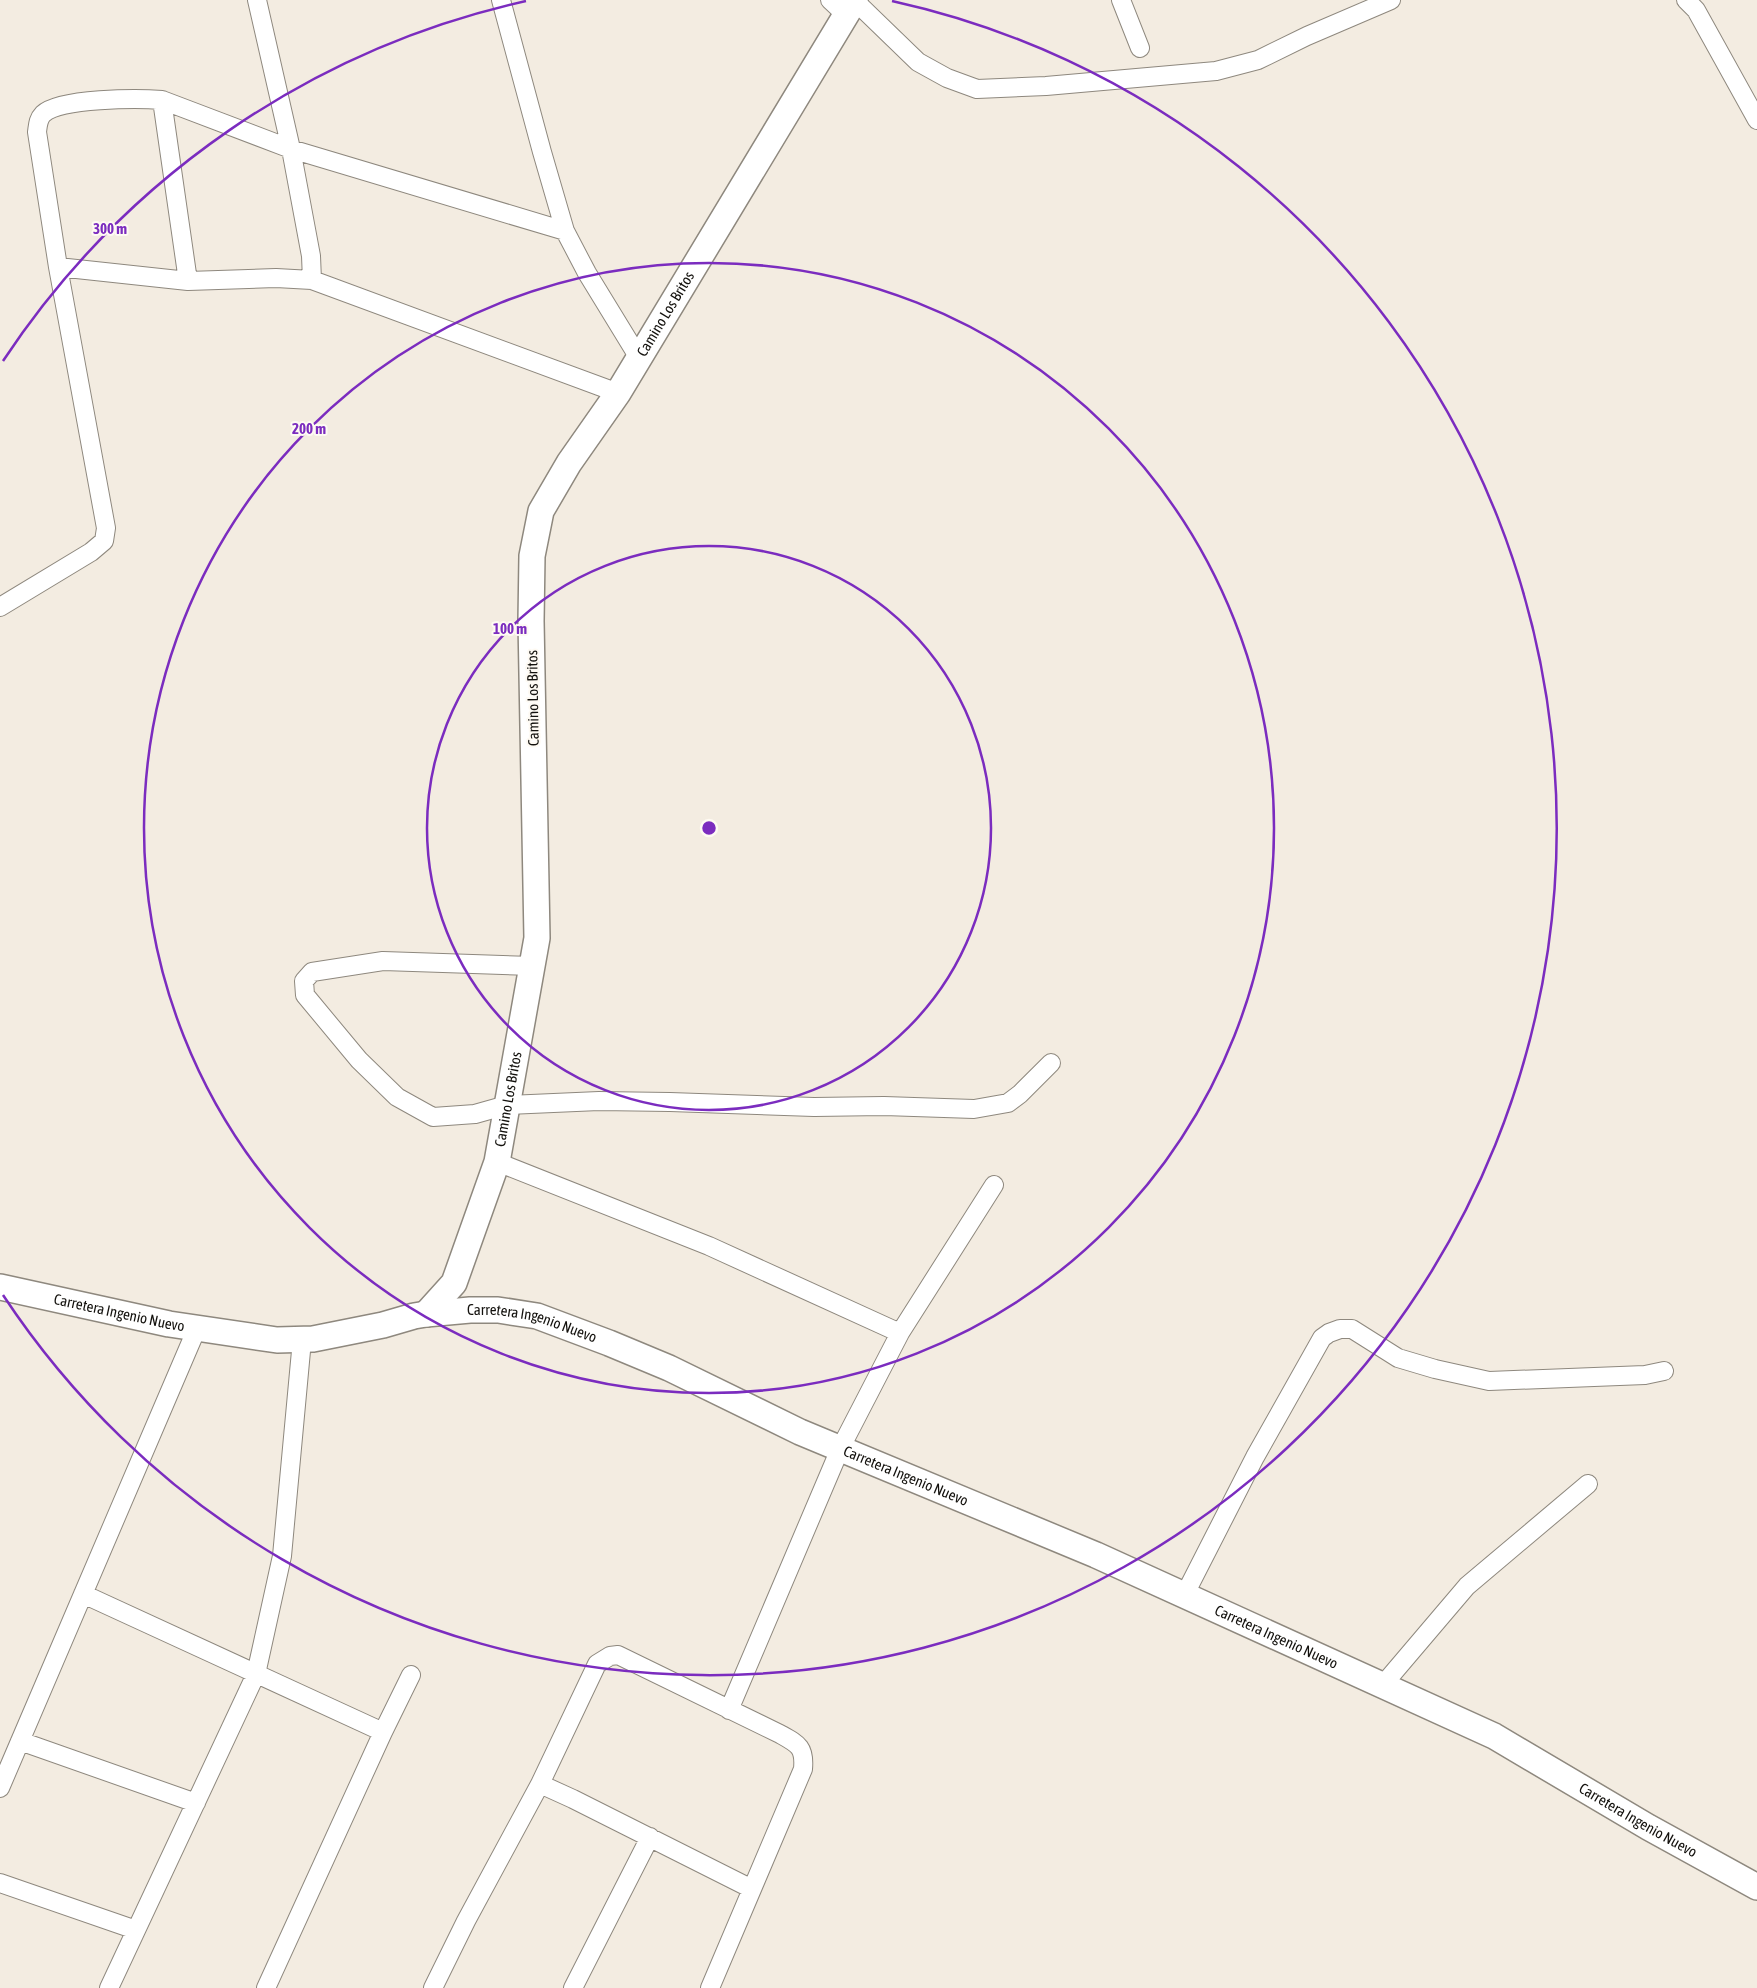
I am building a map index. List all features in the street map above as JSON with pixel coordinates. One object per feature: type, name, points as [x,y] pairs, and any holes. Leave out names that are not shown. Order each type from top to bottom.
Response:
[{"type":"street","points":[[257,0],[291,149],[311,256],[312,280]]},
{"type":"street","points":[[501,0],[565,231],[588,273],[640,358]]},
{"type":"street","points":[[1121,0],[1140,48]]},
{"type":"street","points":[[847,4],[918,62],[947,78],[977,89],[1046,86],[1216,71],[1258,60],[1307,36],[1391,0]]},
{"type":"street","points":[[1686,0],[1696,10],[1757,120]]},
{"type":"street","name":"Camino Los Britos","points":[[426,1314],[454,1283],[497,1162],[538,938],[531,622],[532,556],[541,511],[569,463],[640,358],[847,4]]},
{"type":"street","points":[[0,607],[91,552],[104,541],[106,528],[58,267],[37,132],[38,121],[43,114],[51,109],[68,104],[131,98],[162,100],[291,149],[565,231]]},
{"type":"street","points":[[162,100],[188,281]]},
{"type":"street","points":[[58,267],[188,281],[276,278],[312,280],[618,393]]},
{"type":"street","points":[[532,966],[383,961],[312,972],[304,981],[305,995],[359,1060],[397,1097],[433,1117],[476,1114],[507,1105],[599,1101],[974,1109],[1008,1103],[1051,1064]]},
{"type":"street","points":[[497,1162],[709,1246],[900,1333]]},
{"type":"street","points":[[729,1710],[840,1449],[900,1333],[994,1185]]},
{"type":"street","name":"Carretera Ingenio Nuevo","points":[[0,1287],[151,1320],[277,1340],[302,1340],[344,1334],[426,1314],[470,1310],[498,1310],[538,1316],[609,1342],[669,1368],[800,1432],[1096,1555],[1494,1736],[1648,1827],[1757,1887]]},
{"type":"street","points":[[0,1788],[197,1328]]},
{"type":"street","points":[[1184,1596],[1255,1457],[1322,1338],[1329,1333],[1340,1329],[1352,1329],[1398,1358],[1435,1369],[1489,1381],[1645,1375],[1664,1371]]},
{"type":"street","points":[[109,1988],[256,1674],[282,1556],[302,1340]]},
{"type":"street","points":[[1382,1686],[1467,1586],[1588,1484]]},
{"type":"street","points":[[83,1594],[383,1732]]},
{"type":"street","points":[[433,1988],[466,1921],[540,1784],[597,1664],[610,1656],[618,1655],[795,1742],[804,1756],[803,1769],[710,1988]]},
{"type":"street","points":[[266,1988],[383,1732],[412,1676]]},
{"type":"street","points":[[20,1740],[196,1803]]},
{"type":"street","points":[[540,1784],[752,1889]]},
{"type":"street","points":[[573,1988],[650,1837]]},
{"type":"street","points":[[0,1883],[136,1930]]}]
